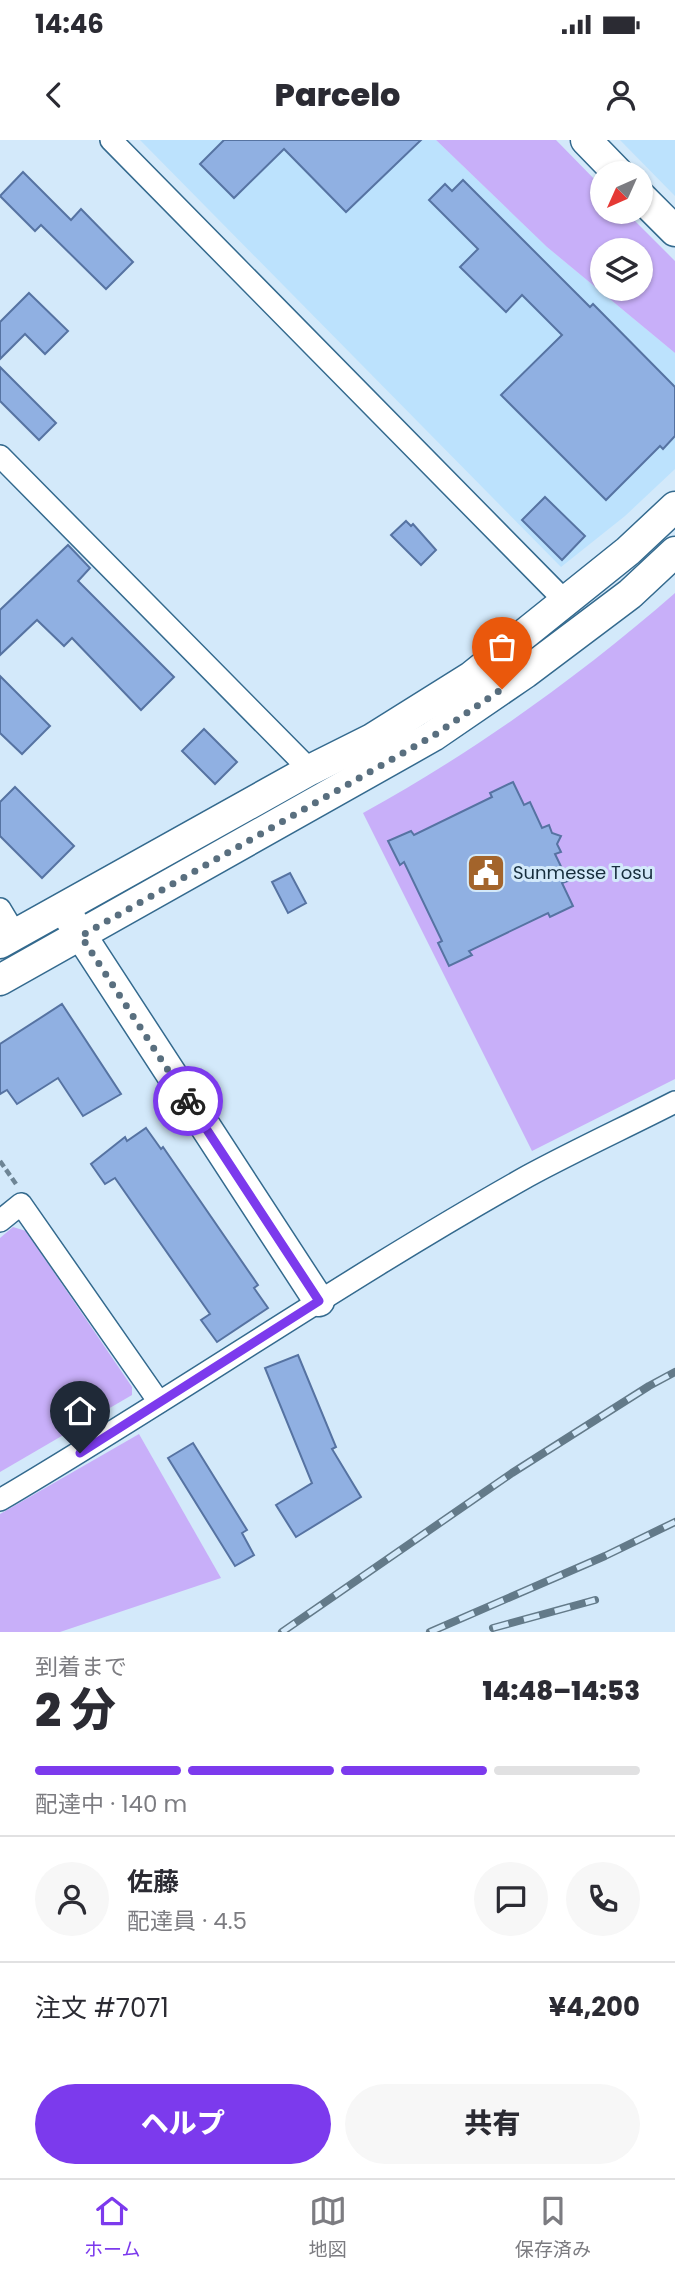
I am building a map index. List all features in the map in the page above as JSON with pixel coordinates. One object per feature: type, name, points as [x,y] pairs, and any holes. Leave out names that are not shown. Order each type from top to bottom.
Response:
[{"type":"street","points":[[111,140],[566,602]]},
{"type":"street","points":[[586,140],[606,161]]},
{"type":"street","points":[[653,209],[675,231]]},
{"type":"street","points":[[0,456],[310,770]]},
{"type":"street","points":[[5,929],[62,906],[310,770],[372,739],[471,677],[628,551],[675,507]]},
{"type":"street","points":[[0,980],[433,736],[525,673],[629,593],[675,552]]},
{"type":"street","points":[[62,906],[319,1301]]},
{"type":"street","points":[[0,1500],[319,1301],[528,1177],[675,1102]]},
{"type":"street","points":[[0,1221],[21,1205],[159,1402]]},
{"type":"shaded area","points":[[140,140],[436,140],[547,247],[590,283],[590,301],[612,301],[675,353],[675,469],[625,516],[561,567]]},
{"type":"shaded area","points":[[436,140],[556,140],[590,175],[590,224],[638,224],[652,238],[590,238],[590,283],[547,247]]},
{"type":"shaded area","points":[[620,140],[675,140],[675,196],[653,174],[653,161],[641,161]]},
{"type":"shaded area","points":[[653,239],[675,261],[675,353],[612,301],[653,301]]},
{"type":"shaded area","points":[[675,593],[675,1079],[532,1151],[363,813],[445,765],[525,711],[602,654]]},
{"type":"shaded area","points":[[13,1227],[26,1231],[132,1387],[132,1395],[0,1472],[0,1238]]},
{"type":"shaded area","points":[[139,1434],[221,1578],[60,1632],[0,1632],[0,1514]]},
{"type":"building","points":[[224,140],[421,140],[346,212],[284,149],[234,198],[200,164]]},
{"type":"building","points":[[23,172],[71,220],[81,209],[133,262],[106,289],[41,225],[35,231],[0,196]]},
{"type":"building","points":[[463,180],[590,307],[593,304],[675,387],[675,436],[663,449],[660,446],[606,500],[501,395],[562,335],[522,295],[506,312],[460,267],[478,249],[429,200],[445,184],[452,191]]},
{"type":"building","points":[[29,293],[68,331],[45,354],[25,334],[0,359],[0,322]]},
{"type":"building","points":[[0,367],[56,423],[39,440],[0,401]]},
{"type":"building","points":[[545,497],[585,536],[562,560],[522,520]]},
{"type":"building","points":[[406,521],[411,526],[413,524],[436,550],[421,565],[391,535]]},
{"type":"building","points":[[68,545],[90,568],[78,581],[174,677],[141,710],[72,638],[64,646],[37,620],[0,655],[0,610]]},
{"type":"building","points":[[0,676],[50,726],[22,754],[0,733]]},
{"type":"building","points":[[204,729],[237,762],[215,784],[182,751]]},
{"type":"building","name":"Sunmesse Tosu","points":[[513,782],[524,805],[530,802],[542,828],[549,825],[552,833],[561,836],[557,844],[561,852],[555,854],[568,881],[562,883],[573,906],[550,917],[548,913],[469,951],[472,955],[449,966],[438,943],[442,941],[404,862],[400,865],[388,841],[411,831],[414,835],[492,797],[490,793]]},
{"type":"building","points":[[15,787],[74,846],[42,878],[0,836],[0,802]]},
{"type":"building","points":[[290,873],[306,903],[288,913],[272,882]]},
{"type":"building","points":[[62,1004],[121,1094],[83,1116],[58,1078],[17,1104],[7,1090],[0,1094],[0,1044]]},
{"type":"building","points":[[146,1128],[161,1149],[163,1147],[258,1285],[254,1288],[268,1308],[217,1342],[201,1320],[210,1314],[115,1178],[105,1184],[91,1164],[125,1137],[127,1141]]},
{"type":"building","points":[[298,1355],[336,1447],[332,1449],[361,1497],[296,1537],[276,1505],[312,1483],[265,1368]]},
{"type":"building","points":[[193,1443],[247,1530],[242,1533],[254,1555],[235,1566],[168,1458]]},
{"type":"railway","points":[[282,1632],[512,1473],[675,1372]]},
{"type":"railway","points":[[430,1632],[605,1556],[675,1522]]},
{"type":"railway","points":[[493,1628],[595,1600]]},
{"type":"way so far","points":[[188,1101],[81,936],[433,736],[502,689]]},
{"type":"place","name":"Sunmesse Tosu","points":[[486,873]]},
{"type":"route","points":[[80,1453],[319,1301],[188,1101]]}]
